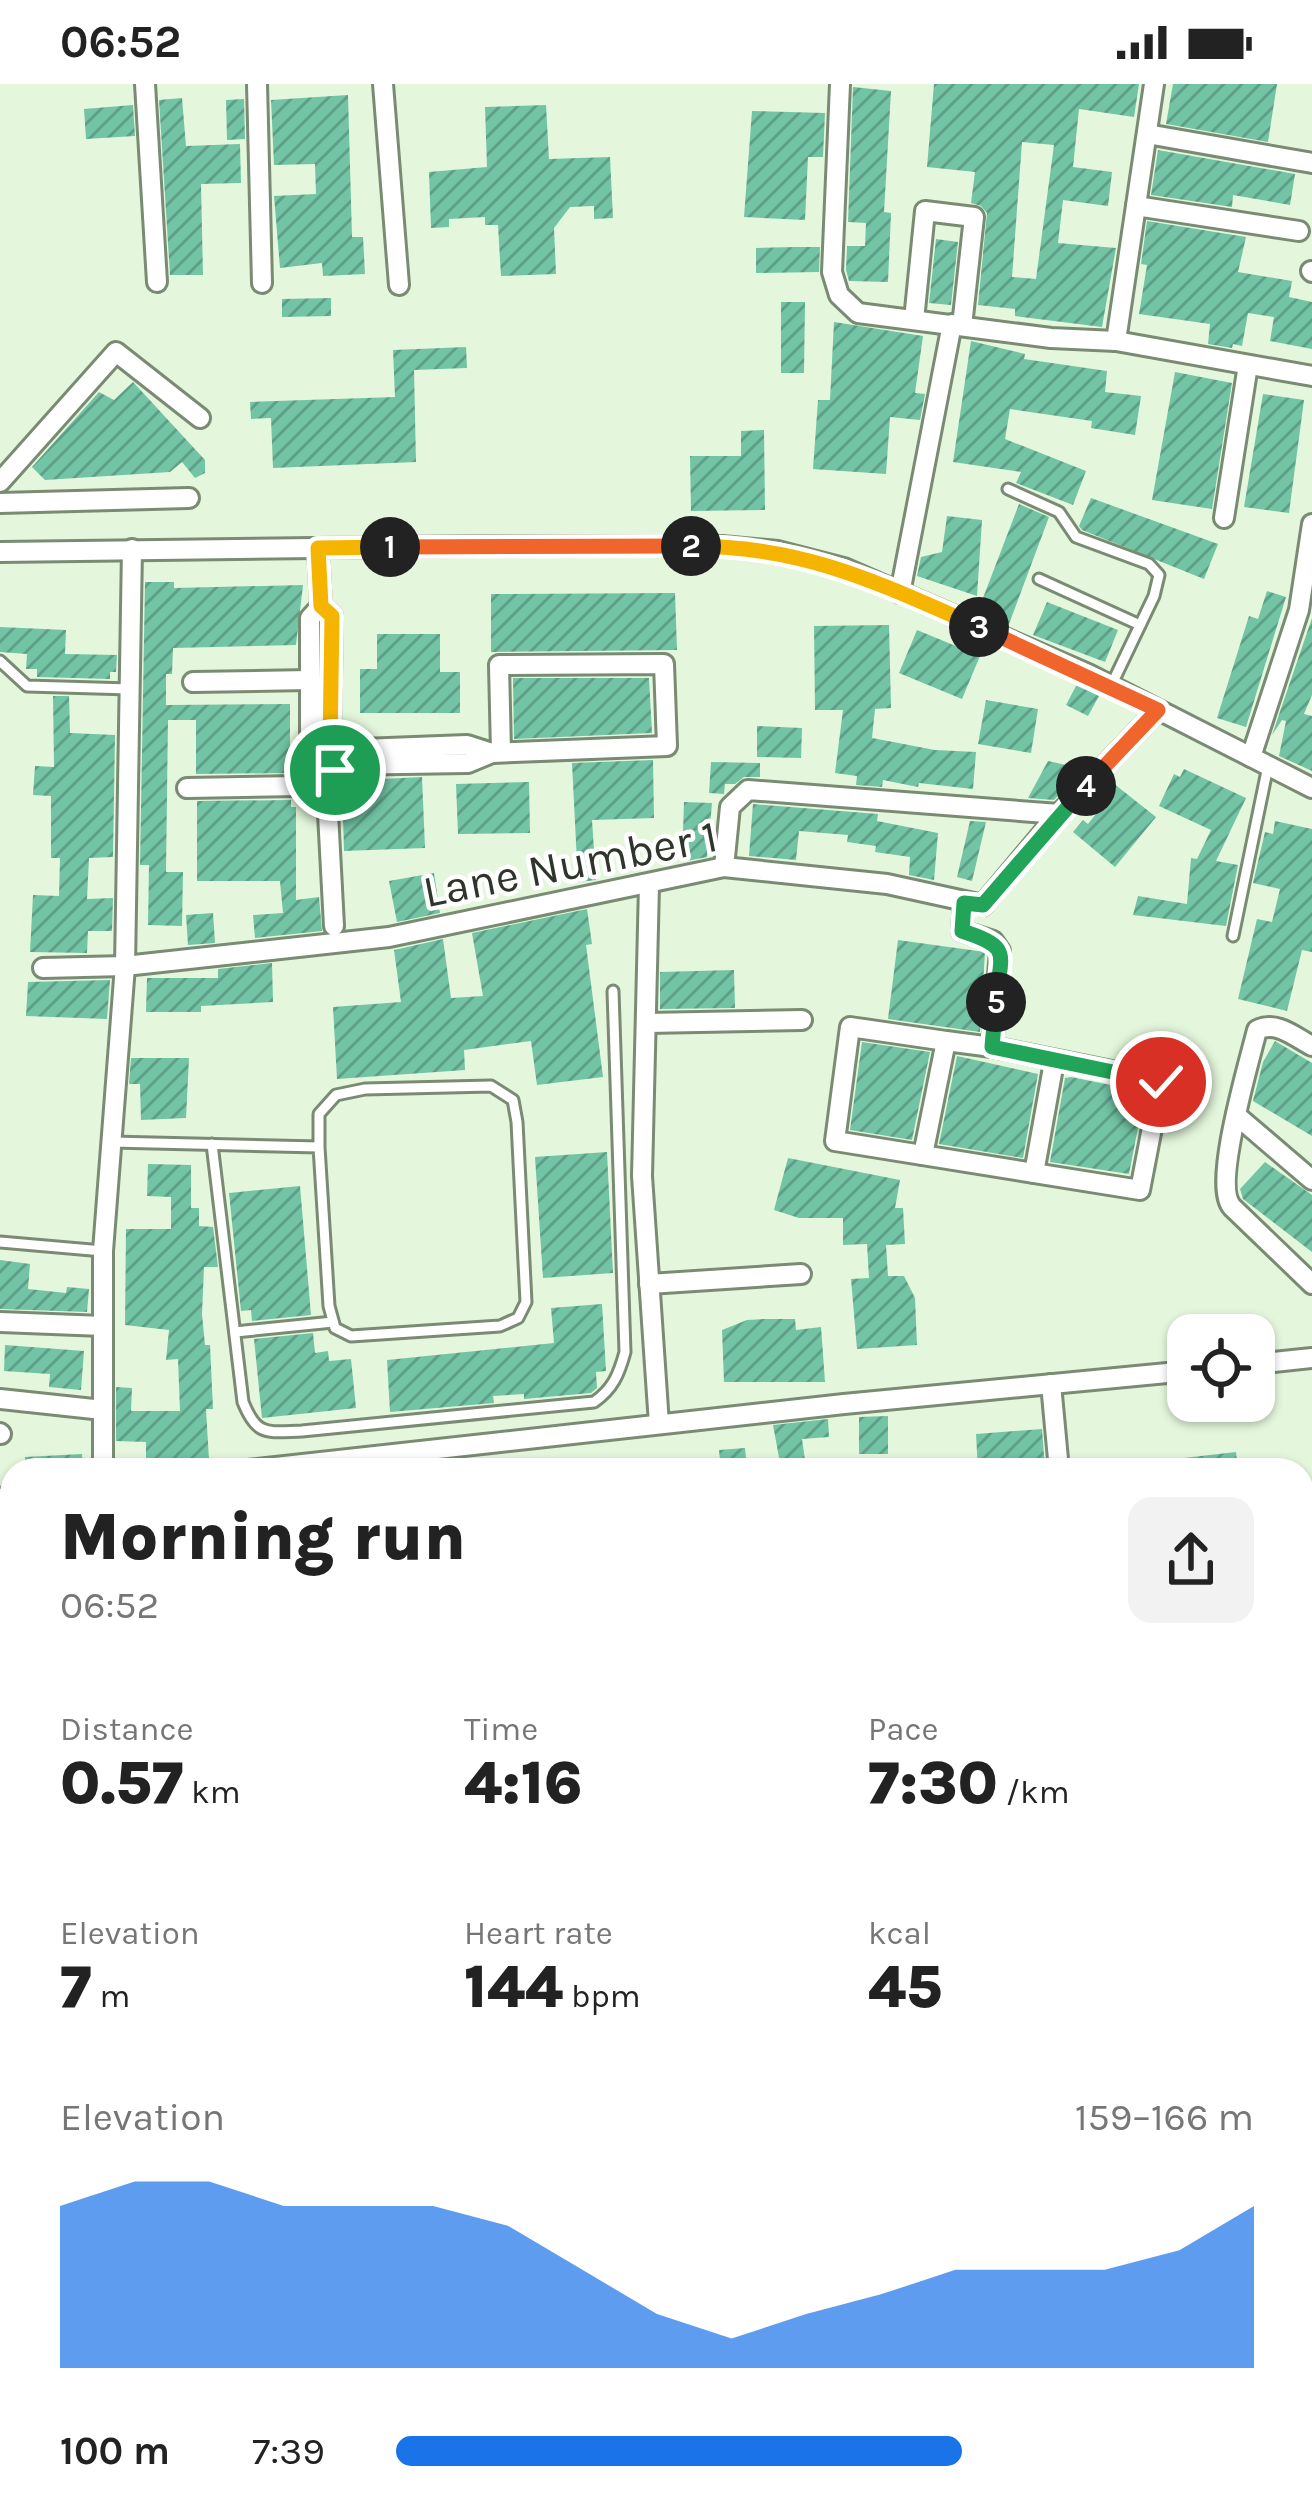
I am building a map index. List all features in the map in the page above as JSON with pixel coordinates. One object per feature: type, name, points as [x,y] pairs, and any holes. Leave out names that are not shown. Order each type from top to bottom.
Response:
[{"type":"street","points":[[145,84],[157,282]]},
{"type":"street","points":[[256,84],[262,284]]},
{"type":"street","points":[[383,84],[399,285]]},
{"type":"street","points":[[840,84],[832,272],[839,295],[858,313],[1052,338],[1116,340],[1312,376]]},
{"type":"street","points":[[1116,340],[1154,84]]},
{"type":"street","points":[[1147,134],[1312,163]]},
{"type":"street","points":[[1136,206],[1300,231]]},
{"type":"street","points":[[900,592],[957,325],[974,217],[926,211],[914,320]]},
{"type":"street","points":[[0,482],[116,352],[200,418]]},
{"type":"street","points":[[1224,518],[1248,365]]},
{"type":"street","points":[[0,503],[189,498]]},
{"type":"street","points":[[1259,762],[1299,610],[1312,524]]},
{"type":"street","points":[[0,552],[722,546],[778,551],[844,568],[1112,686],[1312,788]]},
{"type":"street","points":[[318,548],[321,606],[332,616],[325,759],[334,926]]},
{"type":"street","points":[[103,1458],[103,1252],[125,966],[132,549]]},
{"type":"street","points":[[321,606],[310,618],[310,680],[325,759]]},
{"type":"street","points":[[187,788],[297,786],[325,759],[496,753],[667,746],[664,664],[500,665],[496,753]]},
{"type":"street","points":[[193,682],[310,680]]},
{"type":"street","points":[[992,1047],[1000,951],[993,941],[962,931],[964,903],[983,905],[1059,814],[1158,710]]},
{"type":"street","points":[[724,867],[730,807],[748,790],[1059,814]]},
{"type":"street","name":"Lane Number 1","points":[[43,968],[125,966],[389,937],[724,867],[886,884],[964,903]]},
{"type":"street","points":[[649,885],[642,1176],[659,1424]]},
{"type":"street","points":[[647,1023],[802,1020]]},
{"type":"street","points":[[850,1027],[992,1047],[1161,1082],[1140,1190],[835,1141],[850,1027]]},
{"type":"street","points":[[1312,1046],[1276,1027],[1257,1030],[1236,1115],[1226,1200],[1312,1284]]},
{"type":"street","points":[[923,1155],[946,1041]]},
{"type":"street","points":[[1034,1173],[1054,1062]]},
{"type":"street","points":[[1236,1115],[1312,1180]]},
{"type":"street","points":[[649,1284],[801,1274]]},
{"type":"street","points":[[0,1322],[103,1326]]},
{"type":"street","points":[[1275,1362],[1312,1358]]},
{"type":"street","points":[[355,1458],[1167,1373]]},
{"type":"street","points":[[1052,1384],[1058,1458]]},
{"type":"street","points":[[0,1400],[103,1410]]},
{"type":"lane","points":[[1008,489],[1059,512],[1076,537],[1149,565],[1159,575],[1112,686]]},
{"type":"lane","points":[[1039,579],[1140,625]]},
{"type":"lane","points":[[0,661],[27,686],[130,689]]},
{"type":"lane","points":[[1232,936],[1259,762]]},
{"type":"lane","points":[[212,1144],[243,1402],[251,1424],[265,1432],[593,1402],[608,1393],[625,1352],[613,991]]},
{"type":"lane","points":[[490,1086],[514,1100],[526,1302],[518,1318],[500,1326],[352,1336],[334,1328],[328,1306],[319,1147],[319,1114],[335,1095],[364,1089],[490,1086]]},
{"type":"lane","points":[[112,1142],[319,1147]]},
{"type":"lane","points":[[0,1242],[103,1252]]},
{"type":"lane","points":[[235,1332],[333,1322]]},
{"type":"building","points":[[934,84],[1139,84],[1134,117],[1079,109],[1073,167],[1112,172],[1108,206],[1063,200],[1058,243],[1116,248],[1102,327],[1015,316],[1015,309],[978,305],[987,213],[971,203],[975,172],[927,167]],"holes":[[[1022,142],[1054,145],[1036,279],[1012,277]]]},
{"type":"building","points":[[1173,84],[1277,84],[1268,142],[1166,124]]},
{"type":"building","points":[[853,87],[891,91],[884,212],[891,213],[888,282],[849,281],[846,270],[847,246],[865,246],[866,223],[848,222]]},
{"type":"building","points":[[348,95],[352,237],[363,237],[365,274],[323,276],[322,263],[280,268],[274,196],[316,194],[315,164],[274,165],[271,100]]},
{"type":"building","points":[[182,98],[186,146],[240,144],[241,183],[201,184],[203,275],[170,275],[159,100]]},
{"type":"building","points":[[244,99],[245,139],[227,140],[226,100]]},
{"type":"building","points":[[133,105],[135,136],[86,139],[84,109]]},
{"type":"building","points":[[546,105],[549,159],[610,157],[613,218],[594,219],[594,206],[570,207],[554,228],[556,274],[501,276],[498,225],[485,225],[485,217],[449,219],[449,227],[431,228],[429,172],[487,167],[485,107]]},
{"type":"building","points":[[752,111],[825,113],[823,157],[808,157],[805,220],[744,217]]},
{"type":"building","points":[[1158,150],[1295,174],[1290,205],[1233,195],[1232,207],[1151,195]]},
{"type":"building","points":[[1147,221],[1246,237],[1238,272],[1292,281],[1289,297],[1312,302],[1312,349],[1270,341],[1274,317],[1248,313],[1242,346],[1233,344],[1232,348],[1208,344],[1210,324],[1139,314],[1147,265],[1141,264]]},
{"type":"building","points":[[936,239],[958,242],[951,305],[929,303]]},
{"type":"building","points":[[820,247],[819,272],[756,273],[756,248]]},
{"type":"building","points":[[331,298],[331,316],[282,317],[282,299]]},
{"type":"building","points":[[781,302],[805,302],[804,373],[781,373]]},
{"type":"building","points":[[834,322],[923,336],[915,393],[925,394],[920,420],[890,417],[886,474],[813,469],[818,400],[830,400]]},
{"type":"building","points":[[971,341],[1025,354],[1024,359],[1107,371],[1105,392],[1141,396],[1135,435],[1091,428],[1092,421],[1010,409],[1005,439],[1086,471],[1073,505],[1016,483],[1021,472],[953,462]]},
{"type":"building","points":[[466,347],[467,368],[414,370],[416,462],[273,468],[271,418],[251,419],[250,402],[395,397],[393,350]]},
{"type":"building","points":[[1175,372],[1232,383],[1212,509],[1152,500]]},
{"type":"building","points":[[133,382],[205,460],[205,473],[195,478],[182,462],[170,472],[45,480],[32,467],[99,392],[114,400]]},
{"type":"building","points":[[1263,394],[1304,400],[1289,513],[1244,507]]},
{"type":"building","points":[[764,430],[765,510],[691,511],[690,456],[741,456],[741,431]]},
{"type":"building","points":[[1091,498],[1218,544],[1204,579],[1082,530],[1079,526]]},
{"type":"building","points":[[1019,504],[1049,517],[1009,624],[986,615],[992,601],[983,598]]},
{"type":"building","points":[[947,516],[982,520],[977,596],[917,576],[921,557],[942,552]]},
{"type":"building","points":[[145,582],[174,582],[174,588],[303,585],[296,645],[173,648],[172,674],[166,674],[166,705],[290,704],[290,773],[196,774],[196,720],[168,720],[166,872],[183,872],[182,926],[148,925],[149,865],[140,865]]},
{"type":"building","points":[[1267,591],[1286,597],[1246,727],[1217,718],[1249,616],[1258,619]]},
{"type":"building","points":[[675,593],[677,650],[491,652],[491,594]]},
{"type":"building","points":[[1047,602],[1118,630],[1105,662],[1033,635]]},
{"type":"building","points":[[1312,618],[1312,695],[1304,714],[1312,716],[1312,771],[1279,756],[1286,721],[1272,735]]},
{"type":"building","points":[[889,625],[891,708],[875,709],[872,738],[976,752],[973,789],[883,780],[882,787],[856,785],[857,776],[835,773],[843,710],[815,710],[814,626]]},
{"type":"building","points":[[0,627],[66,630],[65,654],[117,655],[116,672],[110,672],[110,679],[37,677],[37,669],[26,669],[27,654],[0,652]]},
{"type":"building","points":[[917,630],[980,656],[962,699],[899,673]]},
{"type":"building","points":[[377,634],[440,634],[440,672],[460,672],[460,713],[360,713],[360,669],[377,669]]},
{"type":"building","points":[[513,678],[649,678],[652,733],[514,739]]},
{"type":"building","points":[[1077,684],[1099,696],[1088,716],[1066,705]]},
{"type":"building","points":[[53,696],[69,696],[70,733],[115,735],[113,857],[89,858],[87,899],[113,898],[112,931],[88,931],[87,953],[30,952],[33,895],[59,896],[60,858],[51,858],[51,796],[33,795],[35,766],[54,767]]},
{"type":"building","points":[[986,700],[1038,709],[1031,753],[978,744]]},
{"type":"building","points":[[757,726],[802,728],[801,758],[757,757]]},
{"type":"building","points":[[653,760],[654,818],[592,820],[596,880],[578,882],[572,763]]},
{"type":"building","points":[[1048,761],[1066,765],[1061,793],[1054,800],[1028,798]]},
{"type":"building","points":[[711,762],[760,763],[760,777],[725,784],[724,794],[709,793]]},
{"type":"building","points":[[1184,769],[1246,798],[1216,861],[1238,865],[1226,926],[1133,915],[1138,896],[1187,904],[1191,858],[1197,859],[1211,830],[1159,806],[1174,774],[1180,777]]},
{"type":"building","points":[[422,777],[425,848],[344,851],[342,781]]},
{"type":"building","points":[[529,782],[530,833],[458,834],[456,784]]},
{"type":"building","points":[[1113,783],[1156,817],[1115,867],[1073,832],[1083,820],[1088,824],[1107,800],[1102,797]]},
{"type":"building","points":[[291,800],[291,807],[296,807],[296,900],[319,897],[322,931],[255,938],[253,915],[283,913],[280,881],[197,881],[197,801]]},
{"type":"building","points":[[684,802],[712,803],[707,857],[682,862]]},
{"type":"building","points":[[753,804],[878,814],[877,821],[938,833],[934,880],[909,875],[910,857],[875,852],[876,846],[847,842],[848,835],[799,831],[796,860],[749,856]]},
{"type":"building","points":[[970,821],[986,822],[972,881],[957,877]]},
{"type":"building","points":[[1275,821],[1312,829],[1312,952],[1302,950],[1287,1011],[1238,999],[1257,919],[1272,922],[1280,889],[1253,883],[1265,832],[1273,834]]},
{"type":"building","points":[[434,873],[440,913],[397,922],[389,881]]},
{"type":"building","points":[[587,909],[592,944],[586,945],[603,1077],[537,1085],[531,1041],[464,1050],[465,1070],[337,1079],[333,1007],[401,1002],[394,950],[443,939],[451,998],[483,996],[472,933]]},
{"type":"building","points":[[213,913],[215,943],[188,945],[186,915]]},
{"type":"building","points":[[898,940],[985,952],[980,1032],[888,1019]]},
{"type":"building","points":[[272,963],[273,1002],[201,1006],[201,1012],[146,1012],[147,978],[218,978],[218,969]]},
{"type":"building","points":[[734,970],[735,1008],[660,1009],[660,972]]},
{"type":"building","points":[[110,980],[107,1019],[26,1016],[28,982]]},
{"type":"building","points":[[1275,1041],[1312,1063],[1312,1136],[1253,1101],[1263,1062]]},
{"type":"building","points":[[862,1042],[930,1052],[912,1140],[850,1130]]},
{"type":"building","points":[[957,1056],[1038,1074],[1023,1158],[939,1144]]},
{"type":"building","points":[[131,1058],[189,1058],[186,1118],[141,1120],[140,1084],[129,1084]]},
{"type":"building","points":[[1065,1078],[1145,1092],[1129,1174],[1050,1162]]},
{"type":"building","points":[[607,1152],[613,1273],[543,1278],[535,1157]]},
{"type":"building","points":[[788,1158],[900,1180],[895,1208],[903,1208],[905,1244],[886,1245],[888,1276],[904,1276],[915,1298],[917,1345],[857,1349],[851,1279],[869,1278],[867,1244],[843,1245],[843,1218],[799,1218],[774,1210]]},
{"type":"building","points":[[1265,1162],[1312,1195],[1312,1252],[1243,1199],[1240,1189]]},
{"type":"building","points":[[148,1164],[191,1165],[191,1208],[199,1208],[199,1226],[213,1227],[218,1267],[204,1267],[202,1314],[205,1345],[210,1345],[213,1409],[206,1409],[209,1458],[146,1458],[146,1442],[116,1441],[116,1387],[132,1388],[131,1411],[180,1411],[178,1359],[166,1360],[169,1330],[125,1325],[126,1229],[171,1229],[171,1197],[147,1196]]},
{"type":"building","points":[[300,1186],[311,1315],[252,1321],[251,1310],[241,1311],[229,1193]]},
{"type":"building","points":[[0,1260],[30,1264],[28,1289],[66,1293],[67,1287],[89,1289],[87,1312],[0,1309]]},
{"type":"building","points":[[602,1304],[606,1371],[596,1372],[597,1388],[591,1393],[524,1399],[524,1394],[493,1396],[494,1403],[390,1412],[387,1360],[554,1343],[551,1308]]},
{"type":"building","points":[[795,1319],[796,1330],[821,1327],[825,1382],[724,1382],[722,1330],[747,1320]]},
{"type":"building","points":[[313,1333],[315,1353],[328,1351],[329,1361],[351,1359],[356,1408],[262,1418],[254,1339]]},
{"type":"building","points":[[5,1345],[84,1351],[81,1390],[49,1387],[50,1374],[4,1371]]},
{"type":"building","points":[[888,1416],[888,1454],[859,1454],[859,1417]]},
{"type":"building","points":[[828,1419],[829,1437],[802,1439],[805,1458],[779,1458],[773,1425]]},
{"type":"building","points":[[1042,1429],[1044,1458],[977,1458],[976,1434]]},
{"type":"building","points":[[745,1448],[746,1458],[720,1458],[719,1450]]},
{"type":"building","points":[[1236,1452],[1237,1458],[1184,1458]]},
{"type":"building","points":[[82,1454],[82,1458],[25,1458]]},
{"type":"route","points":[[335,770],[337,754],[330,746],[332,616],[321,606],[318,548],[722,546],[778,551],[844,568],[1088,674],[1158,710],[1059,814],[983,905],[964,903],[962,931],[993,941],[1000,951],[992,1047],[1161,1082]]}]
